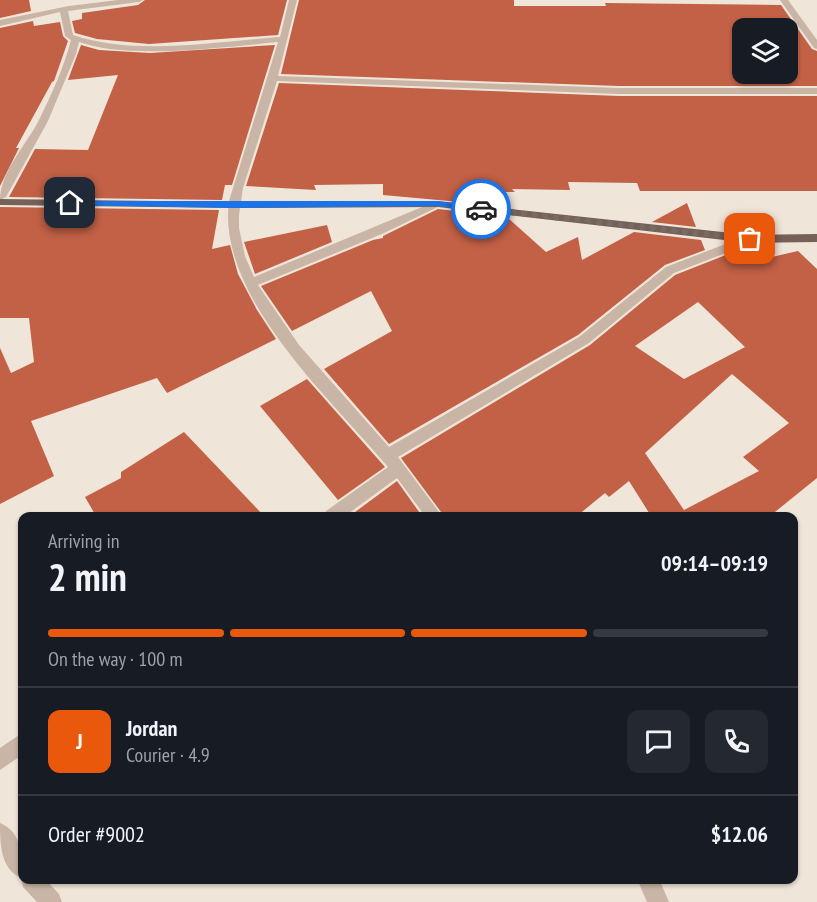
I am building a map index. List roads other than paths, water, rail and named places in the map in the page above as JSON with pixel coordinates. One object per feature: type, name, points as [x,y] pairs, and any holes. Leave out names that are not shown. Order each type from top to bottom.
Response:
[{"type":"main road","points":[[0,202],[235,205],[438,204],[750,239],[817,238]]},
{"type":"street","points":[[0,23],[65,6],[139,0]]},
{"type":"street","points":[[293,0],[273,78],[235,205],[233,229],[238,255],[250,284],[314,374],[387,456],[431,512]]},
{"type":"street","points":[[784,0],[817,46]]},
{"type":"street","points":[[65,6],[69,36],[88,45],[197,46],[284,39]]},
{"type":"street","points":[[0,196],[43,121],[72,54],[75,40]]},
{"type":"street","points":[[273,78],[619,91],[817,91]]},
{"type":"street","points":[[250,284],[438,204]]},
{"type":"street","points":[[387,456],[584,340],[670,270],[750,239]]},
{"type":"street","points":[[338,512],[398,469]]},
{"type":"street","points":[[1,755],[18,745]]},
{"type":"street","points":[[0,833],[18,862]]},
{"type":"street","points":[[35,884],[51,902]]},
{"type":"street","points":[[650,884],[658,902]]}]
